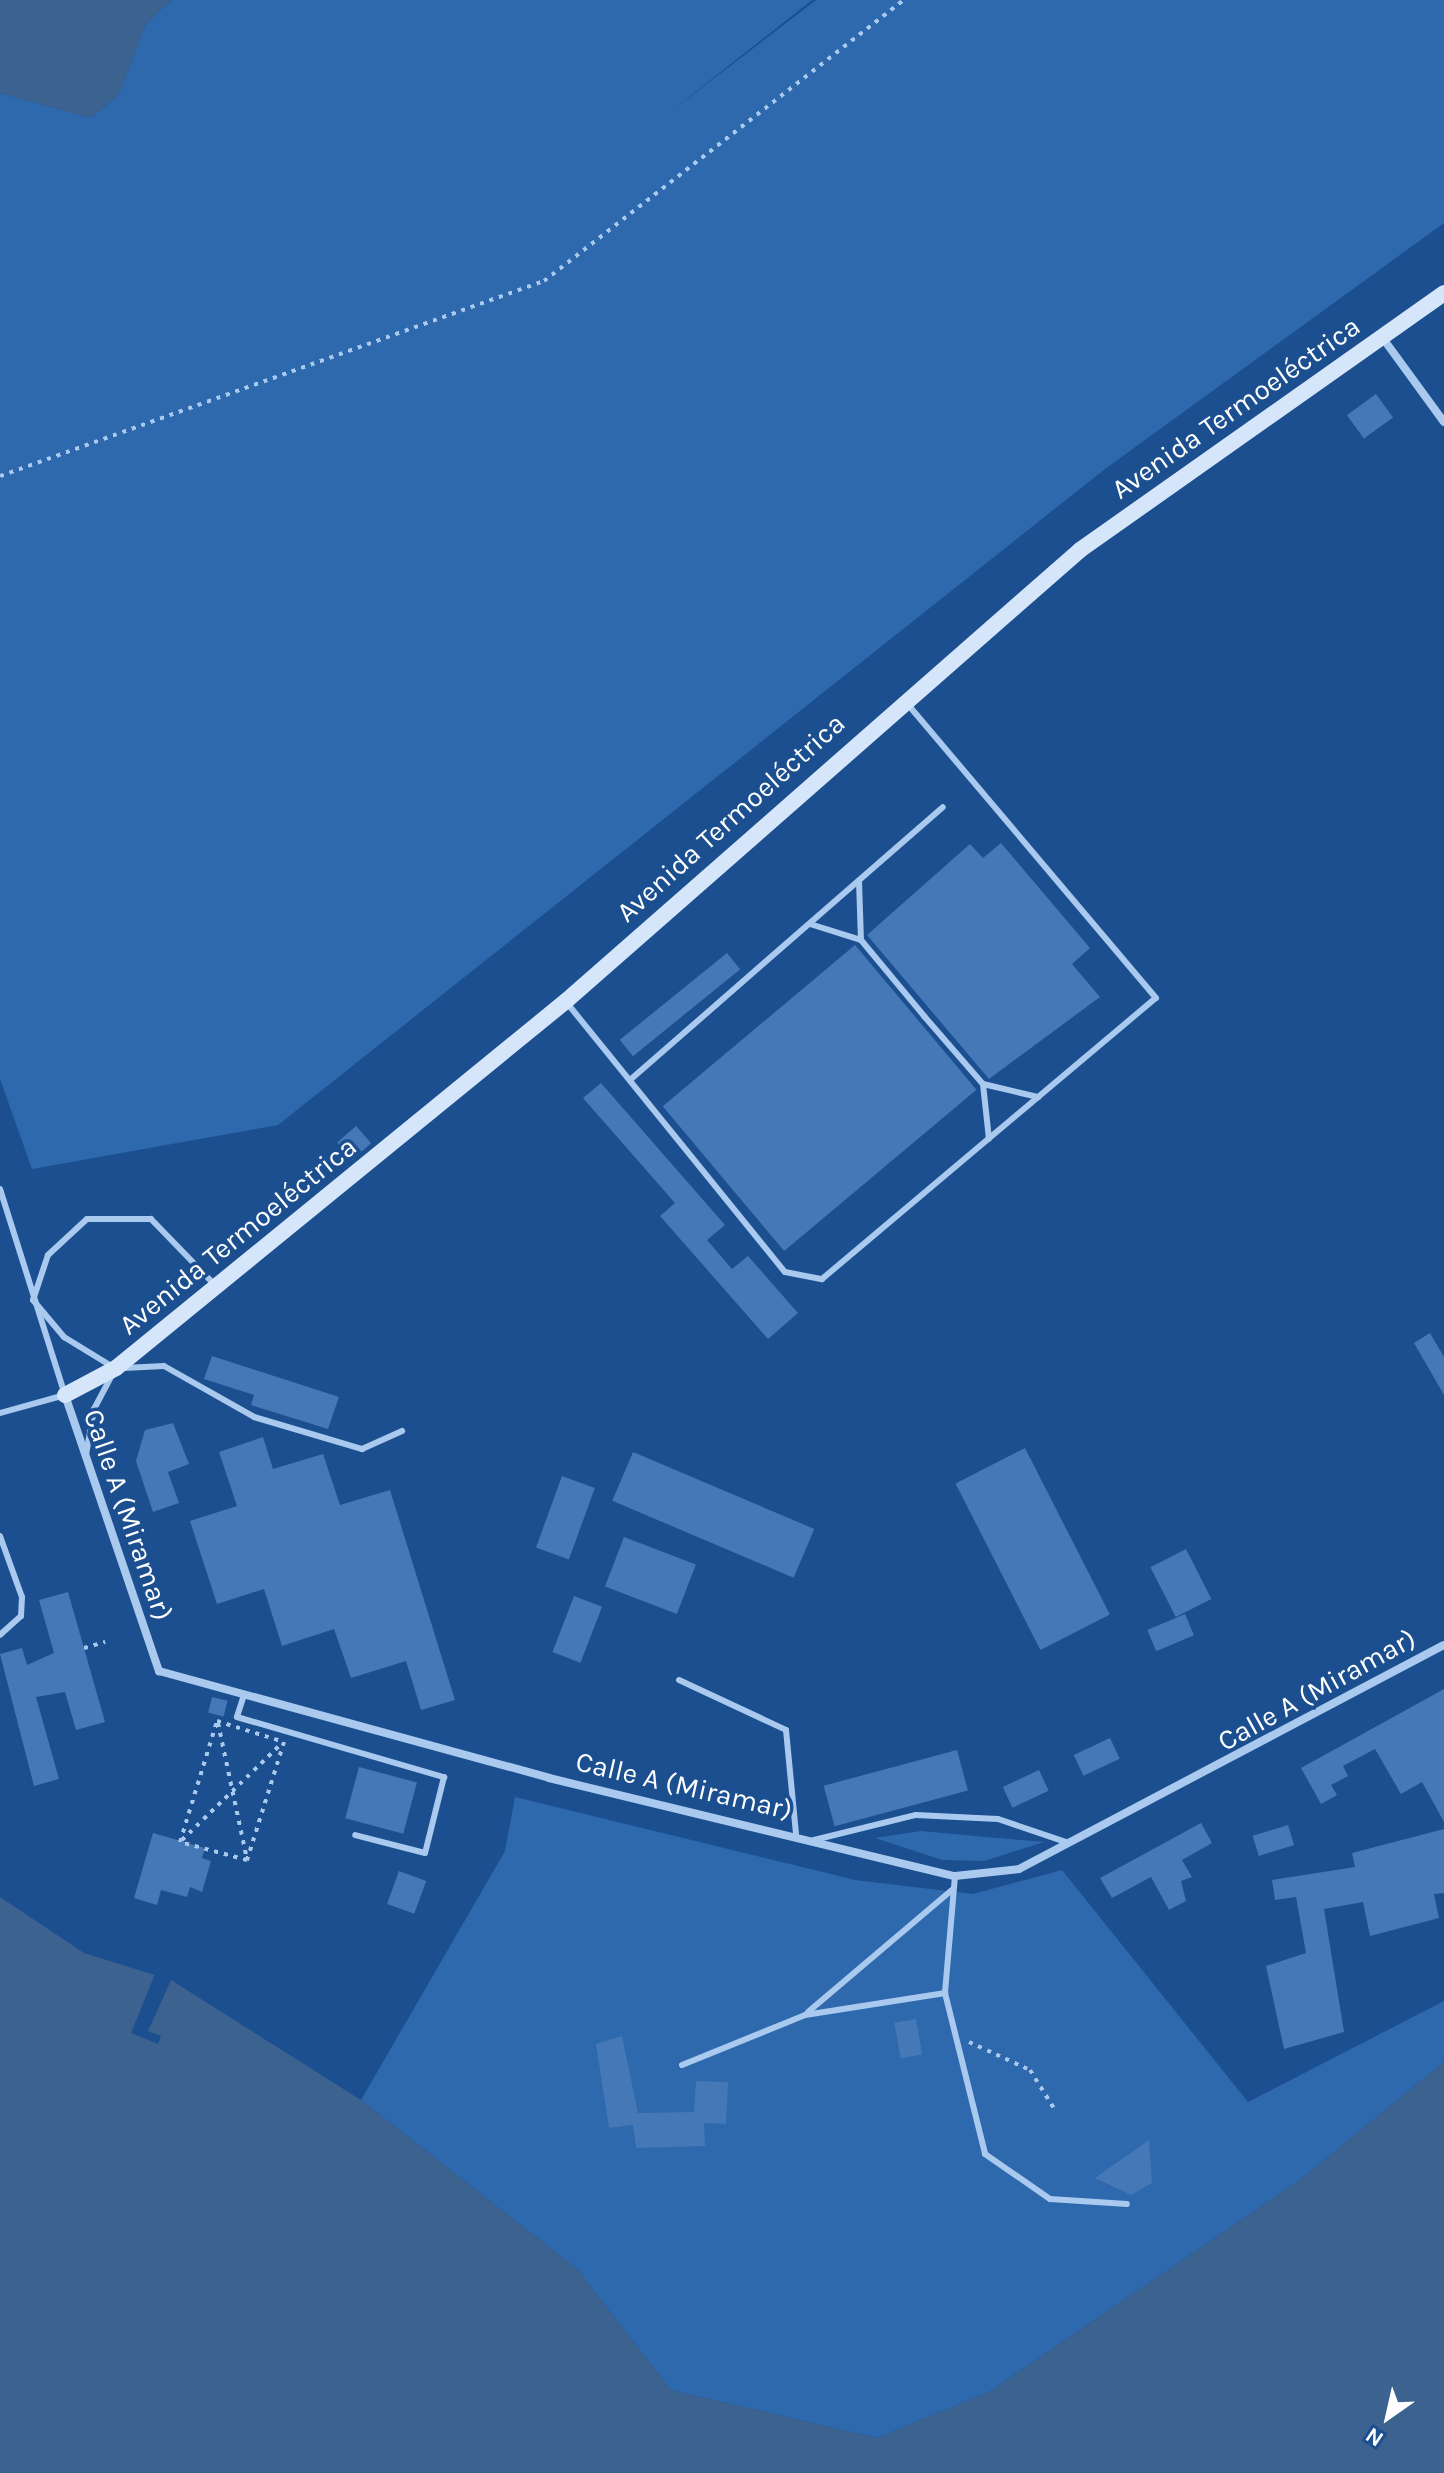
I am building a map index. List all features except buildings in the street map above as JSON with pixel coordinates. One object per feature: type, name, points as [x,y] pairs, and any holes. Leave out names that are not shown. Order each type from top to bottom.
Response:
[{"type":"main road","name":"Avenida Termoeléctrica","points":[[65,1395],[116,1368],[566,1001],[903,699],[1080,550],[1444,293]]},
{"type":"street","points":[[1381,336],[1444,422]]},
{"type":"street","name":"Calle A (Miramar)","points":[[65,1395],[159,1671],[549,1778],[796,1834],[955,1876],[1019,1869],[1066,1842],[1228,1765],[1444,1645]]},
{"type":"lane","points":[[566,1001],[785,1272],[822,1279],[1156,998],[903,699]]},
{"type":"lane","points":[[630,1080],[943,807]]},
{"type":"lane","points":[[859,881],[861,940]]},
{"type":"lane","points":[[810,924],[861,940],[983,1084],[989,1139]]},
{"type":"lane","points":[[983,1084],[1038,1097]]},
{"type":"lane","points":[[0,1189],[65,1395],[0,1413]]},
{"type":"lane","points":[[33,1300],[48,1255],[87,1219],[151,1219],[217,1287]]},
{"type":"lane","points":[[33,1300],[64,1337],[116,1368],[164,1366],[254,1417],[362,1449],[402,1431]]},
{"type":"lane","points":[[85,1461],[94,1409],[116,1368]]},
{"type":"lane","points":[[0,1536],[22,1597],[21,1616],[0,1635]]},
{"type":"lane","points":[[679,1680],[786,1730],[796,1834]]},
{"type":"lane","points":[[244,1695],[237,1717],[444,1777],[425,1853],[355,1835]]},
{"type":"lane","points":[[814,1840],[916,1815],[998,1819],[1066,1842]]},
{"type":"lane","points":[[955,1876],[945,1993],[985,2154],[1050,2199],[1127,2204]]},
{"type":"lane","points":[[805,2015],[953,1890]]},
{"type":"lane","points":[[682,2065],[805,2015],[945,1993]]},
{"type":"path","points":[[0,476],[544,281],[904,0]]},
{"type":"path","points":[[84,1648],[105,1642]]},
{"type":"path","points":[[217,1721],[284,1742]]},
{"type":"path","points":[[217,1721],[247,1860]]},
{"type":"path","points":[[180,1842],[217,1721]]},
{"type":"path","points":[[180,1842],[284,1742]]},
{"type":"path","points":[[247,1860],[284,1742]]},
{"type":"path","points":[[180,1842],[247,1860]]},
{"type":"path","points":[[956,2037],[1030,2070],[1055,2110]]},
{"type":"shaded area","points":[[0,0],[171,0],[146,24],[119,94],[91,118],[0,93]]},
{"type":"shaded area","points":[[171,0],[812,0],[670,112],[816,0],[1444,0],[1444,223],[1105,469],[278,1125],[32,1169],[0,1079],[0,93],[91,118],[119,94],[146,24]]},
{"type":"shaded area","points":[[515,1797],[855,1880],[973,1894],[1062,1870],[1248,2102],[1444,2001],[1444,2062],[1300,2180],[989,2392],[877,2438],[671,2390],[577,2269],[361,2100],[505,1851]]},
{"type":"shaded area","points":[[921,1831],[1044,1842],[984,1861],[942,1860],[875,1838]]},
{"type":"shaded area","points":[[0,1897],[84,1953],[171,1980],[361,2100],[577,2269],[671,2390],[877,2438],[989,2392],[1300,2180],[1444,2062],[1444,2473],[0,2473]]},
{"type":"pier","points":[[155,1974],[171,1980],[148,2031],[161,2036],[158,2044],[131,2033]]}]
